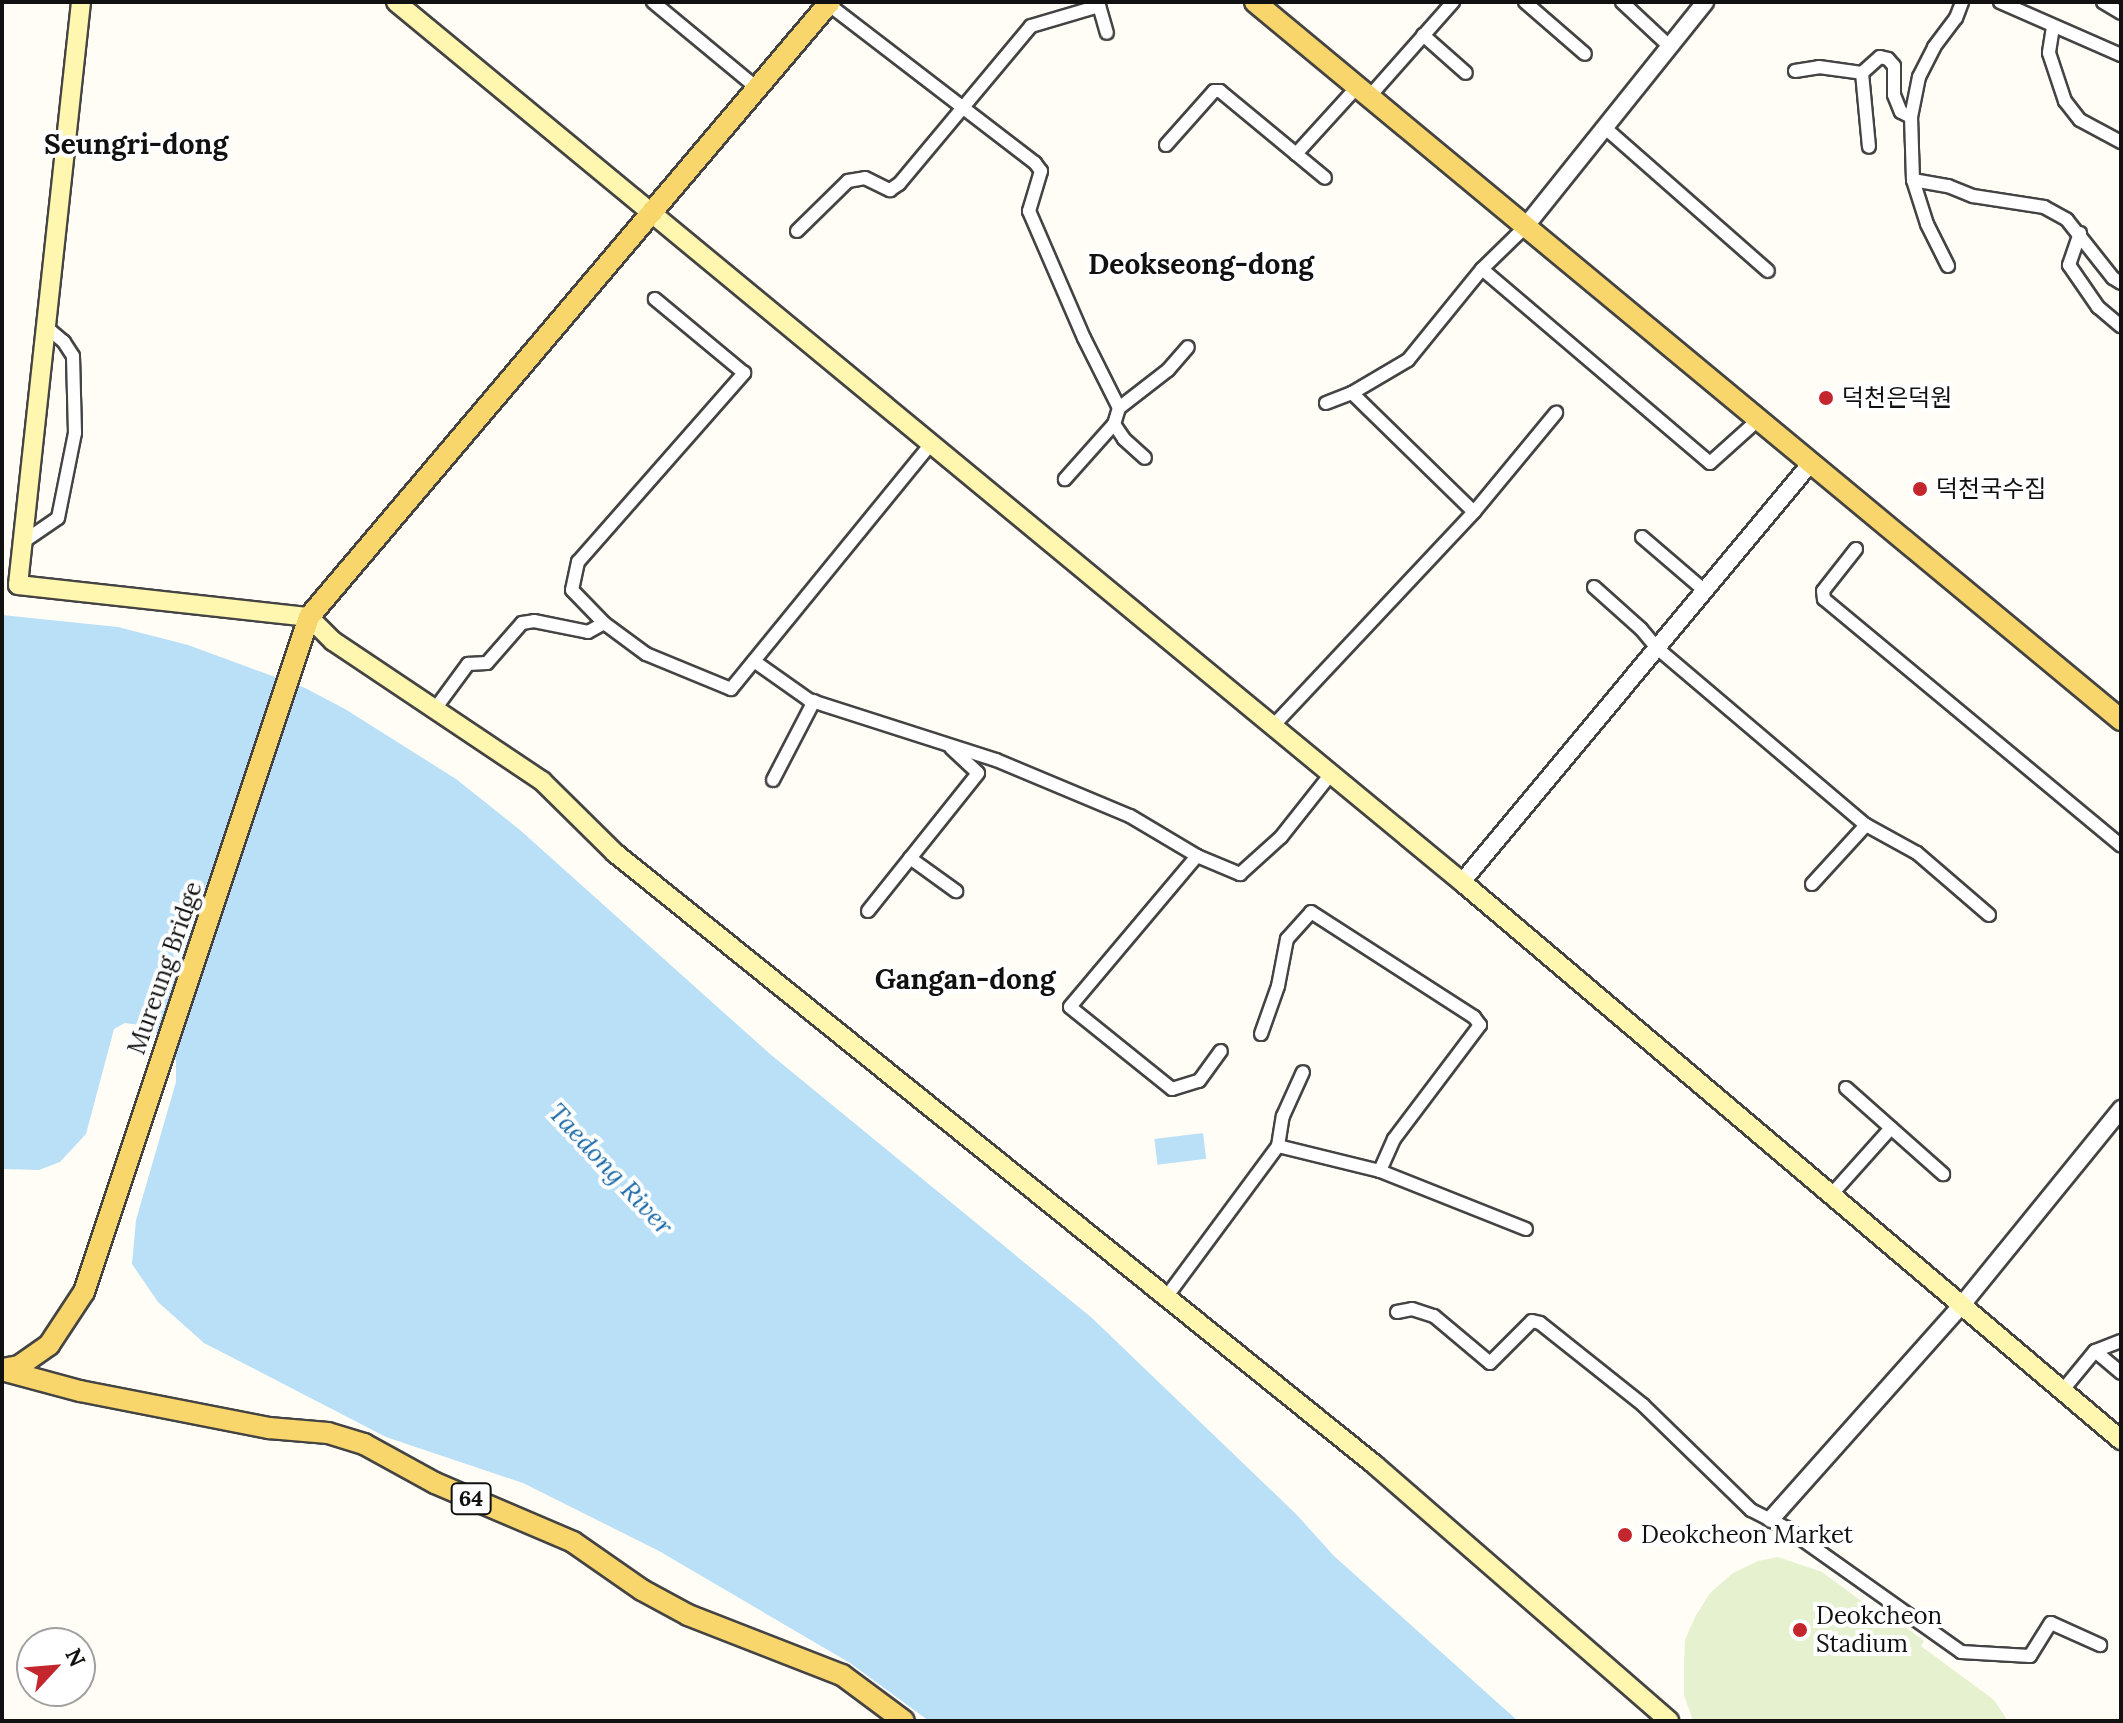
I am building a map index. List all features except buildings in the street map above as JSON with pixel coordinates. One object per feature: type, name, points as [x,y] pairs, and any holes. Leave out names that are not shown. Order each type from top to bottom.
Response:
[{"type":"main road","points":[[81,2],[23,542],[10,585],[309,617],[333,641],[542,781],[615,853],[1375,1465],[1669,1721]]},
{"type":"main road","points":[[396,2],[1462,882],[2121,1440]]},
{"type":"main road","points":[[1255,2],[2121,720]]},
{"type":"main road","points":[[309,617],[829,3]]},
{"type":"main road","name":"Mureung Bridge","points":[[2,1369],[19,1366],[49,1345],[84,1292],[309,617]]},
{"type":"main road","name":"64","points":[[2,1369],[94,1394],[269,1428],[328,1433],[364,1444],[435,1483],[573,1542],[642,1590],[688,1615],[842,1675],[904,1721]]},
{"type":"street","points":[[653,2],[757,88]]},
{"type":"street","points":[[1296,154],[1423,35],[1453,2]]},
{"type":"street","points":[[1525,2],[1585,54]]},
{"type":"street","points":[[1622,2],[1669,46]]},
{"type":"street","points":[[1326,403],[1352,393],[1408,360],[1482,269],[1525,227],[1705,2]]},
{"type":"street","points":[[1948,266],[1927,224],[1913,180],[1911,117],[1919,77],[1934,47],[1956,18],[1962,2]]},
{"type":"street","points":[[2000,2],[2121,55]]},
{"type":"street","points":[[2103,2],[2121,13]]},
{"type":"street","points":[[829,3],[1035,163],[1041,171],[1029,211],[1084,338],[1119,408]]},
{"type":"street","points":[[797,231],[848,181],[865,178],[890,190],[899,184],[1031,26],[1098,4],[1107,33]]},
{"type":"street","points":[[2053,27],[2049,53],[2065,101],[2080,120],[2121,142]]},
{"type":"street","points":[[1423,35],[1466,73]]},
{"type":"street","points":[[1795,71],[1819,67],[1862,73],[1880,57],[1888,59],[1894,66],[1901,112],[1911,117]]},
{"type":"street","points":[[1862,73],[1869,147]]},
{"type":"street","points":[[1166,145],[1214,91],[1220,91],[1325,178]]},
{"type":"street","points":[[1604,127],[1768,271]]},
{"type":"street","points":[[1913,180],[1948,186],[1973,196],[2044,207],[2067,220],[2113,278],[2121,283]]},
{"type":"street","points":[[2080,233],[2069,265],[2098,307],[2121,326]]},
{"type":"street","points":[[1482,269],[1710,463],[1758,420]]},
{"type":"street","points":[[655,299],[744,373],[578,562],[572,590],[604,623],[646,654],[731,689],[931,444]]},
{"type":"street","points":[[23,542],[58,518],[75,433],[73,356],[64,342],[46,327]]},
{"type":"street","points":[[1065,479],[1114,424],[1119,408],[1168,370],[1188,347]]},
{"type":"street","points":[[1352,393],[1474,512]]},
{"type":"street","points":[[1273,726],[1474,512],[1556,413]]},
{"type":"street","points":[[1114,424],[1124,439],[1145,458]]},
{"type":"street","points":[[1462,882],[1810,464]]},
{"type":"street","points":[[1642,537],[1705,591]]},
{"type":"street","points":[[1856,549],[1823,591],[1824,599],[2121,846]]},
{"type":"street","points":[[1594,587],[1641,629],[1657,648],[1866,825],[1917,853],[1989,915]]},
{"type":"street","points":[[435,709],[468,664],[487,663],[522,623],[547,622],[588,632],[604,623]]},
{"type":"street","points":[[754,661],[814,701],[996,760],[1130,816],[1197,856],[1240,874],[1281,837],[1331,774]]},
{"type":"street","points":[[773,780],[814,701]]},
{"type":"street","points":[[868,911],[978,773],[946,743]]},
{"type":"street","points":[[1812,884],[1866,825]]},
{"type":"street","points":[[1197,856],[1070,1007],[1172,1089],[1199,1081],[1221,1051]]},
{"type":"street","points":[[910,858],[956,891]]},
{"type":"street","points":[[1261,1034],[1278,986],[1287,939],[1311,912],[1474,1017],[1480,1025],[1394,1139],[1380,1171]]},
{"type":"street","points":[[1167,1296],[1278,1146],[1283,1116],[1303,1072]]},
{"type":"street","points":[[1846,1088],[1943,1174]]},
{"type":"street","points":[[1771,1519],[1961,1306],[2121,1109]]},
{"type":"street","points":[[1831,1195],[1891,1128]]},
{"type":"street","points":[[1278,1146],[1380,1171],[1526,1229]]},
{"type":"street","points":[[1397,1312],[1412,1309],[1434,1316],[1490,1363],[1532,1321],[1540,1323],[1643,1405],[1751,1510],[1771,1519],[1961,1652],[2030,1656],[2051,1623],[2058,1623],[2100,1645]]},
{"type":"street","points":[[2062,1391],[2095,1351],[2121,1341]]},
{"type":"street","points":[[2095,1351],[2121,1373]]},
{"type":"green space","name":"Deokcheon Stadium","points":[[1778,1557],[1822,1572],[1886,1619],[1890,1615],[1924,1641],[1921,1646],[1994,1700],[2008,1721],[1693,1721],[1684,1695],[1684,1663],[1685,1640],[1695,1617],[1710,1593],[1733,1573],[1758,1561]]},
{"type":"water","name":"Taedong River","points":[[2,615],[118,627],[188,645],[305,688],[345,709],[456,779],[520,830],[770,1054],[1092,1318],[1296,1514],[1334,1556],[1518,1721],[929,1721],[850,1663],[659,1551],[523,1483],[386,1437],[204,1343],[158,1302],[132,1264],[136,1220],[176,1082],[176,1060],[156,1033],[140,1025],[125,1023],[114,1029],[86,1134],[60,1162],[39,1170],[2,1169]]},
{"type":"water","points":[[1203,1133],[1206,1159],[1158,1165],[1154,1139]]},
{"type":"place","name":"덕천은덕원","points":[[1826,398]]},
{"type":"place","name":"덕천국수집","points":[[1920,489]]},
{"type":"place","name":"Deokcheon Market","points":[[1625,1535]]},
{"type":"place","name":"Deokcheon Stadium","points":[[1800,1630]]},
{"type":"district","name":"Seungri-dong","points":[[136,144]]},
{"type":"district","name":"Deokseong-dong","points":[[1201,264]]},
{"type":"district","name":"Gangan-dong","points":[[965,979]]}]
